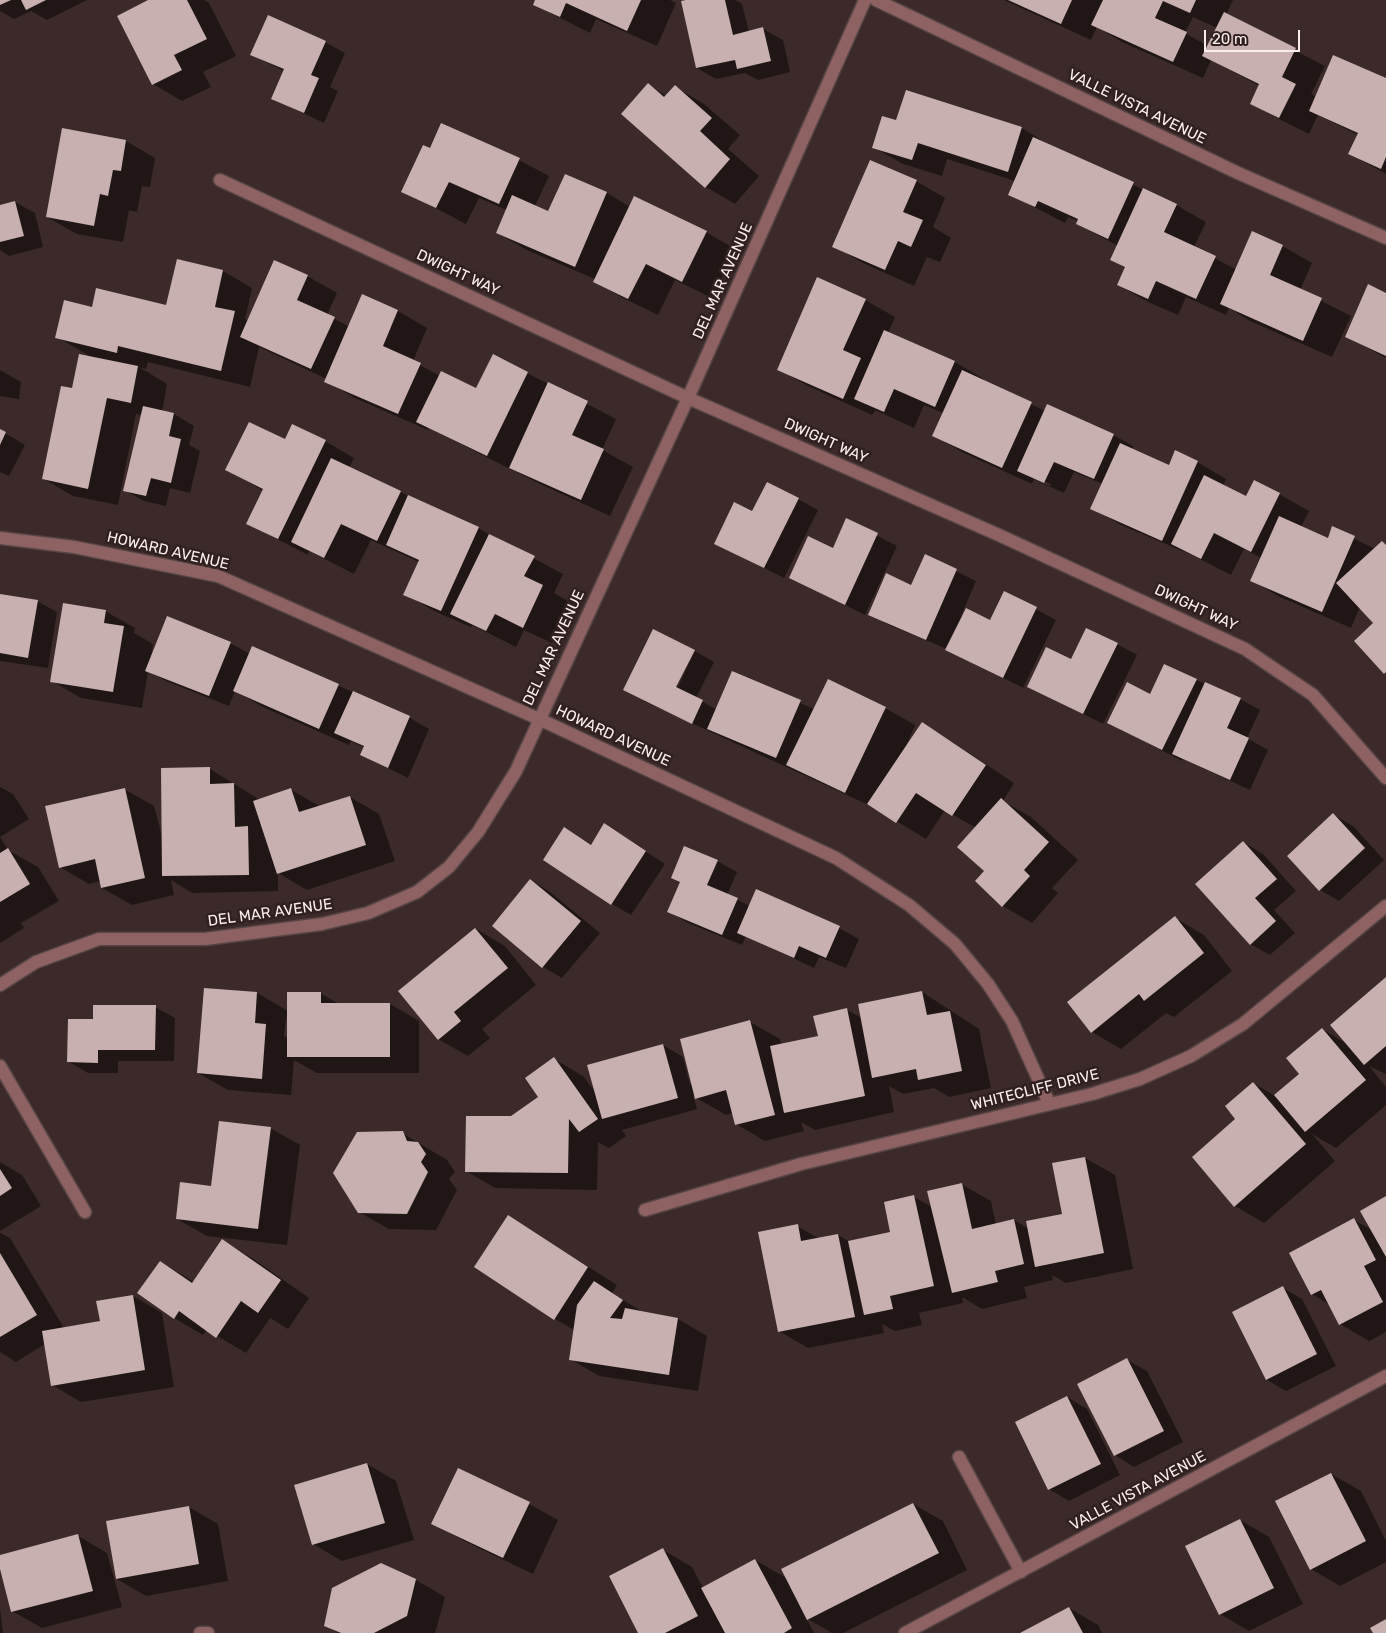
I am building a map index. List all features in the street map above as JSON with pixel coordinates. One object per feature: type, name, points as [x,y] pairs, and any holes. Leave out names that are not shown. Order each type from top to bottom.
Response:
[{"type":"street","name":"DEL MAR AVENUE","points":[[0,986],[36,962],[99,939],[205,939],[322,924],[368,913],[417,892],[449,867],[478,832],[516,771],[688,398],[865,0]]},
{"type":"street","name":"VALLE VISTA AVENUE","points":[[876,0],[1229,169],[1386,238]]},
{"type":"street","name":"DWIGHT WAY","points":[[220,180],[688,398],[1001,536],[1245,649],[1314,695],[1386,778]]},
{"type":"street","name":"HOWARD AVENUE","points":[[0,538],[74,547],[218,576],[539,719],[836,858],[909,905],[956,944],[988,984],[1012,1021],[1049,1103]]},
{"type":"street","name":"WHITECLIFF DRIVE","points":[[645,1210],[801,1164],[1092,1094],[1140,1079],[1191,1056],[1242,1024],[1386,906]]},
{"type":"street","points":[[0,1066],[85,1212]]},
{"type":"street","name":"VALLE VISTA AVENUE","points":[[905,1633],[1386,1376]]},
{"type":"street","points":[[959,1457],[1021,1572]]},
{"type":"street","points":[[200,1633],[208,1633]]},
{"type":"building","points":[[0,0],[11,0],[0,5]]},
{"type":"building","points":[[21,0],[46,0],[26,10]]},
{"type":"building","points":[[148,0],[187,0],[207,39],[174,55],[182,70],[152,85],[117,16]]},
{"type":"building","points":[[535,0],[641,0],[627,31],[566,3],[560,17],[533,5]]},
{"type":"building","points":[[725,0],[733,35],[763,27],[771,61],[737,69],[735,60],[696,68],[681,1]]},
{"type":"building","points":[[1008,0],[1072,0],[1061,24]]},
{"type":"building","points":[[1103,0],[1196,0],[1190,13],[1163,1],[1155,18],[1187,32],[1173,62],[1091,25]]},
{"type":"building","points":[[1224,12],[1296,48],[1282,77],[1296,84],[1279,118],[1250,104],[1259,84],[1202,56]]},
{"type":"building","points":[[268,15],[326,41],[311,75],[319,78],[304,113],[271,99],[284,69],[250,55]]},
{"type":"building","points":[[1333,55],[1386,78],[1386,157],[1381,169],[1348,154],[1358,133],[1309,111]]},
{"type":"building","points":[[648,83],[664,97],[675,85],[712,118],[700,131],[730,159],[705,188],[621,114]]},
{"type":"building","points":[[906,90],[1022,127],[1008,172],[918,143],[912,160],[872,148],[882,116],[896,120]]},
{"type":"building","points":[[441,123],[520,158],[499,204],[449,182],[436,208],[401,192],[423,145],[430,148]]},
{"type":"building","points":[[62,128],[126,140],[121,171],[113,170],[108,196],[100,194],[94,226],[46,217]]},
{"type":"building","points":[[1033,137],[1134,182],[1108,239],[1076,224],[1078,219],[1038,201],[1035,207],[1008,195]]},
{"type":"building","points":[[870,160],[917,180],[903,212],[923,220],[911,247],[898,241],[885,270],[832,247]]},
{"type":"building","points":[[565,174],[607,192],[575,267],[496,233],[512,195],[548,211]]},
{"type":"building","points":[[1143,188],[1177,204],[1164,232],[1216,256],[1196,299],[1156,281],[1148,299],[1117,285],[1125,267],[1110,260]]},
{"type":"building","points":[[634,196],[707,231],[682,282],[646,264],[628,299],[593,282]]},
{"type":"building","points":[[15,201],[24,236],[0,242],[0,205]]},
{"type":"building","points":[[1252,231],[1283,245],[1270,275],[1322,298],[1303,341],[1220,304]]},
{"type":"building","points":[[177,259],[223,270],[215,307],[235,311],[221,371],[118,346],[117,353],[55,338],[64,300],[92,307],[96,288],[166,305]]},
{"type":"building","points":[[274,260],[308,275],[297,300],[335,317],[311,369],[240,337]]},
{"type":"building","points":[[817,277],[866,299],[843,350],[861,358],[843,399],[777,370]]},
{"type":"building","points":[[1368,284],[1386,293],[1386,356],[1345,337]]},
{"type":"building","points":[[362,294],[398,310],[383,346],[421,363],[398,414],[324,382]]},
{"type":"building","points":[[884,330],[955,361],[935,407],[894,389],[884,412],[854,399]]},
{"type":"building","points":[[79,354],[138,366],[131,403],[107,398],[88,489],[42,479],[61,386],[72,388]]},
{"type":"building","points":[[493,354],[528,372],[487,456],[416,422],[441,371],[476,388]]},
{"type":"building","points":[[962,370],[1032,402],[1002,468],[932,436]]},
{"type":"building","points":[[548,382],[588,401],[572,435],[604,449],[581,500],[509,468]]},
{"type":"building","points":[[1047,404],[1114,434],[1094,479],[1054,462],[1044,483],[1017,471]]},
{"type":"building","points":[[143,406],[174,413],[169,436],[181,439],[171,483],[151,478],[146,496],[123,491]]},
{"type":"building","points":[[249,422],[285,439],[292,424],[326,440],[278,539],[246,524],[263,489],[225,470]]},
{"type":"building","points":[[0,429],[6,432],[0,445]]},
{"type":"building","points":[[1120,443],[1169,465],[1175,450],[1198,461],[1162,541],[1090,509]]},
{"type":"building","points":[[331,458],[401,491],[377,541],[341,524],[324,558],[291,542]]},
{"type":"building","points":[[1204,475],[1246,496],[1254,480],[1280,493],[1251,552],[1214,533],[1201,559],[1171,544]]},
{"type":"building","points":[[767,482],[799,498],[764,568],[714,544],[734,502],[752,511]]},
{"type":"building","points":[[408,495],[479,527],[441,611],[403,595],[419,560],[386,545]]},
{"type":"building","points":[[1279,516],[1328,538],[1332,526],[1355,536],[1322,612],[1250,581]]},
{"type":"building","points":[[846,518],[878,533],[845,605],[789,578],[808,536],[833,548]]},
{"type":"building","points":[[489,534],[535,556],[524,576],[543,585],[523,628],[495,614],[486,631],[450,614]]},
{"type":"building","points":[[1382,541],[1386,545],[1386,672],[1384,674],[1354,641],[1373,623],[1336,583]]},
{"type":"building","points":[[925,554],[957,569],[926,640],[868,615],[886,573],[911,585]]},
{"type":"building","points":[[1004,591],[1037,607],[1003,678],[945,650],[966,608],[990,620]]},
{"type":"building","points":[[0,594],[38,600],[28,658],[0,653]]},
{"type":"building","points":[[63,603],[106,610],[104,623],[124,626],[113,692],[50,682]]},
{"type":"building","points":[[167,616],[231,642],[209,696],[145,671]]},
{"type":"building","points":[[1086,628],[1118,643],[1083,714],[1027,687],[1046,647],[1071,659]]},
{"type":"building","points":[[653,629],[695,650],[676,687],[703,700],[692,724],[623,690]]},
{"type":"building","points":[[252,646],[339,684],[319,729],[233,691]]},
{"type":"building","points":[[1164,664],[1197,679],[1162,750],[1107,723],[1127,682],[1150,694]]},
{"type":"building","points":[[732,671],[801,700],[776,758],[707,729]]},
{"type":"building","points":[[828,679],[886,707],[845,793],[786,765]]},
{"type":"building","points":[[1205,682],[1241,698],[1227,728],[1249,738],[1230,780],[1172,754]]},
{"type":"building","points":[[353,691],[410,716],[388,768],[360,755],[364,746],[334,733]]},
{"type":"building","points":[[922,722],[986,765],[952,816],[916,793],[896,823],[867,804]]},
{"type":"building","points":[[210,767],[210,784],[234,783],[235,827],[248,826],[249,875],[162,876],[161,768]]},
{"type":"building","points":[[125,788],[145,878],[101,888],[95,859],[59,868],[45,806]]},
{"type":"building","points":[[291,788],[299,812],[350,796],[366,845],[277,874],[253,801]]},
{"type":"building","points":[[1001,798],[1049,842],[1024,870],[1030,876],[1002,907],[975,881],[984,871],[957,847]]},
{"type":"building","points":[[1333,813],[1365,848],[1319,891],[1287,856]]},
{"type":"building","points":[[604,823],[646,851],[611,905],[543,860],[564,827],[591,845]]},
{"type":"building","points":[[1243,841],[1277,879],[1255,898],[1276,921],[1250,945],[1195,884]]},
{"type":"building","points":[[684,846],[718,860],[707,885],[738,898],[722,935],[667,912],[680,882],[671,878]]},
{"type":"building","points":[[8,848],[30,884],[0,902],[0,853]]},
{"type":"building","points":[[530,879],[581,921],[542,968],[492,926]]},
{"type":"building","points":[[756,889],[840,926],[826,958],[799,946],[794,958],[737,933]]},
{"type":"building","points":[[1175,916],[1204,953],[1144,1001],[1139,994],[1091,1033],[1067,1002]]},
{"type":"building","points":[[475,928],[508,968],[454,1012],[461,1021],[438,1040],[398,991]]},
{"type":"building","points":[[1386,977],[1386,1046],[1364,1065],[1330,1025]]},
{"type":"building","points":[[204,988],[257,992],[255,1023],[266,1024],[262,1079],[197,1073]]},
{"type":"building","points":[[922,991],[927,1015],[950,1011],[962,1071],[918,1080],[916,1069],[872,1078],[858,1004]]},
{"type":"building","points":[[287,992],[321,992],[321,1003],[390,1003],[390,1057],[287,1057]]},
{"type":"building","points":[[93,1005],[156,1005],[155,1050],[98,1050],[98,1063],[67,1062],[68,1019],[93,1019]]},
{"type":"building","points":[[847,1008],[865,1096],[784,1113],[770,1046],[818,1036],[813,1016]]},
{"type":"building","points":[[750,1020],[775,1115],[735,1125],[726,1090],[695,1099],[680,1039]]},
{"type":"building","points":[[1322,1028],[1366,1080],[1305,1132],[1274,1095],[1299,1074],[1286,1058]]},
{"type":"building","points":[[663,1044],[678,1098],[602,1119],[587,1065]]},
{"type":"building","points":[[554,1057],[598,1119],[579,1132],[569,1119],[568,1173],[465,1172],[466,1116],[511,1116],[538,1097],[525,1078]]},
{"type":"building","points":[[1253,1082],[1306,1144],[1234,1207],[1192,1157],[1235,1119],[1225,1106]]},
{"type":"building","points":[[219,1121],[271,1127],[258,1229],[176,1219],[180,1182],[211,1186]]},
{"type":"building","points":[[403,1131],[407,1141],[418,1142],[426,1154],[421,1162],[428,1172],[407,1214],[358,1213],[333,1173],[357,1132]]},
{"type":"building","points":[[1085,1157],[1104,1253],[1035,1267],[1026,1221],[1062,1214],[1052,1163]]},
{"type":"building","points":[[0,1169],[12,1188],[0,1196]]},
{"type":"building","points":[[962,1183],[972,1229],[1014,1219],[1024,1264],[995,1271],[998,1282],[952,1293],[927,1191]]},
{"type":"building","points":[[914,1195],[934,1286],[890,1296],[893,1309],[864,1315],[848,1241],[890,1232],[884,1202]]},
{"type":"building","points":[[1386,1196],[1386,1257],[1360,1211]]},
{"type":"building","points":[[508,1215],[588,1267],[554,1320],[474,1267]]},
{"type":"building","points":[[1354,1218],[1376,1260],[1364,1266],[1383,1302],[1339,1325],[1321,1290],[1311,1295],[1289,1253]]},
{"type":"building","points":[[798,1224],[801,1241],[838,1234],[855,1317],[778,1332],[758,1232]]},
{"type":"building","points":[[222,1239],[281,1280],[258,1313],[241,1301],[216,1338],[179,1311],[174,1319],[137,1293],[160,1261],[192,1283]]},
{"type":"building","points":[[0,1253],[37,1315],[0,1337]]},
{"type":"building","points":[[594,1281],[623,1300],[610,1318],[622,1319],[625,1308],[678,1318],[669,1375],[569,1360],[577,1305]]},
{"type":"building","points":[[1283,1286],[1317,1354],[1266,1380],[1232,1312]]},
{"type":"building","points":[[133,1295],[145,1370],[51,1386],[42,1331],[100,1321],[96,1301]]},
{"type":"building","points":[[1127,1358],[1164,1431],[1114,1456],[1077,1384]]},
{"type":"building","points":[[1067,1396],[1101,1464],[1048,1490],[1015,1422]]},
{"type":"building","points":[[367,1463],[385,1523],[312,1545],[294,1485]]},
{"type":"building","points":[[458,1468],[530,1502],[503,1558],[431,1524]]},
{"type":"building","points":[[1331,1473],[1366,1541],[1310,1570],[1275,1501]]},
{"type":"building","points":[[913,1503],[939,1553],[807,1620],[781,1569]]},
{"type":"building","points":[[189,1506],[199,1564],[116,1579],[106,1521]]},
{"type":"building","points":[[1240,1519],[1274,1588],[1219,1615],[1185,1546]]},
{"type":"building","points":[[78,1534],[93,1591],[11,1612],[0,1569],[0,1555]]},
{"type":"building","points":[[663,1548],[698,1616],[665,1633],[638,1633],[609,1576]]},
{"type":"building","points":[[755,1559],[792,1628],[784,1633],[725,1633],[701,1588]]},
{"type":"building","points":[[381,1563],[416,1579],[407,1616],[374,1633],[341,1633],[324,1626],[332,1588]]},
{"type":"building","points":[[1069,1607],[1083,1633],[1020,1633]]},
{"type":"building","points":[[1386,1619],[1386,1633],[1373,1633],[1370,1628]]}]
